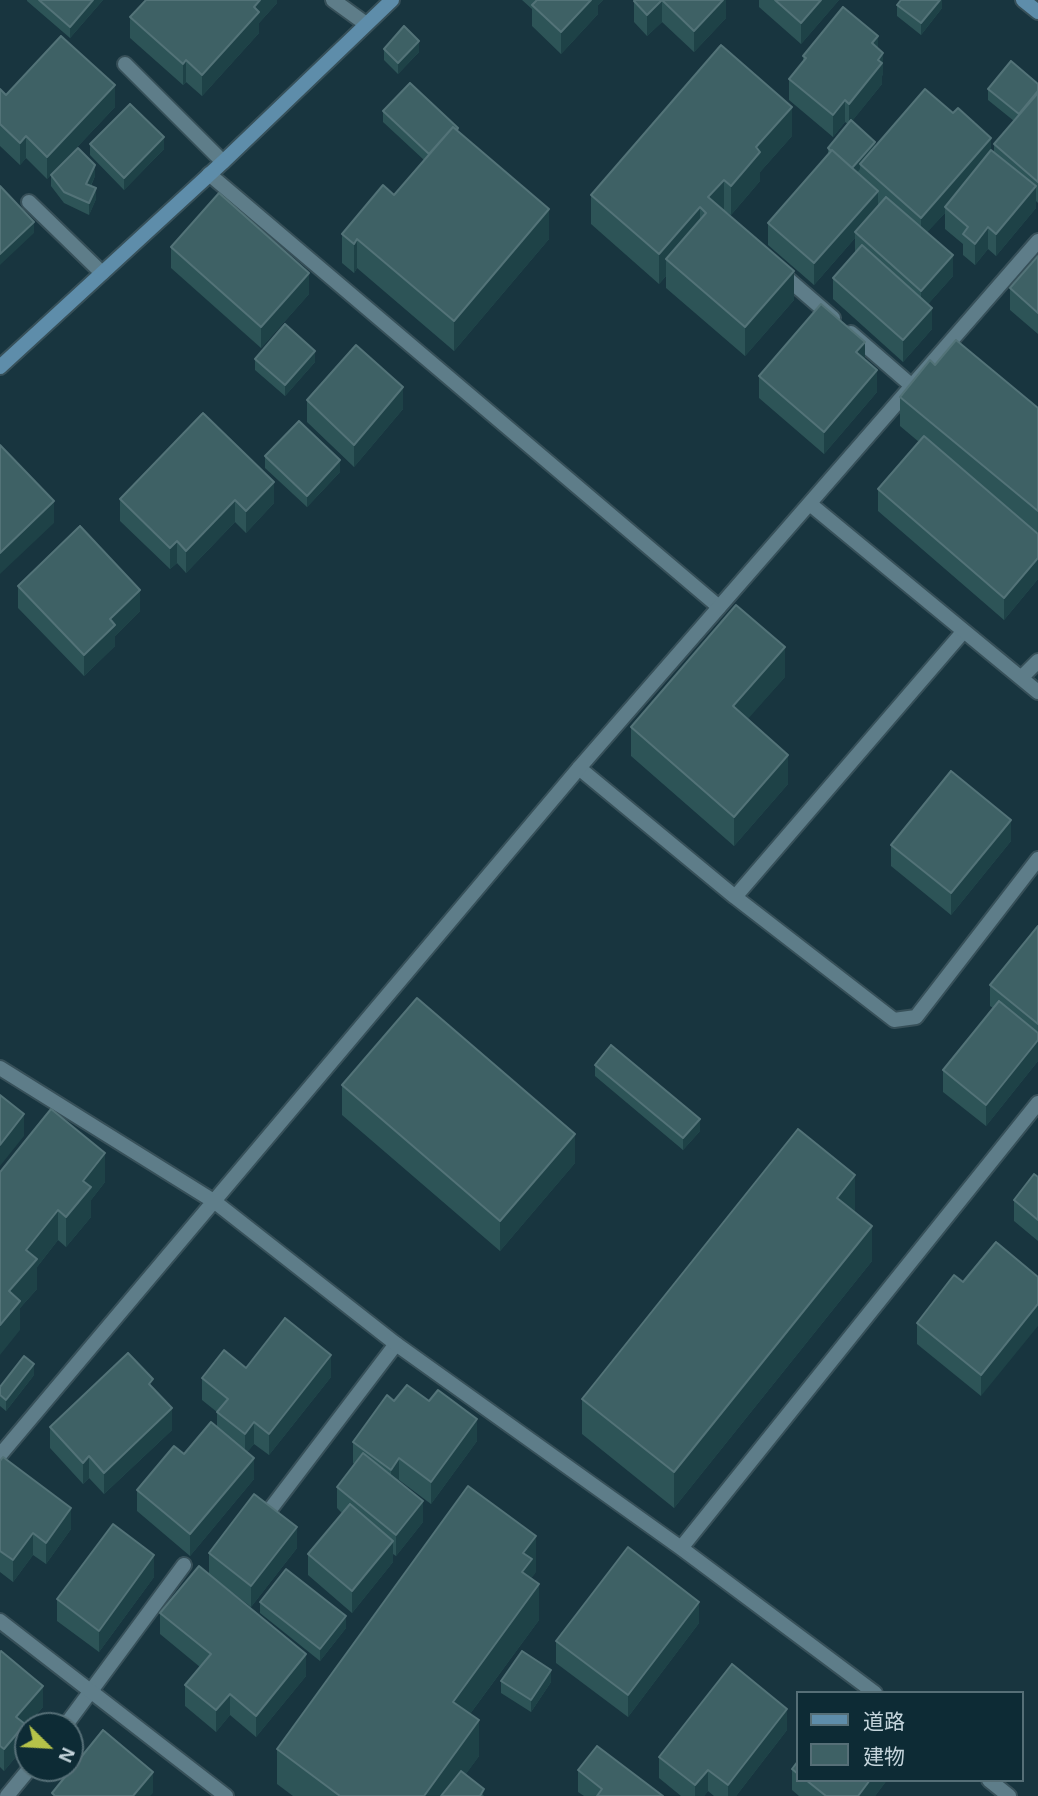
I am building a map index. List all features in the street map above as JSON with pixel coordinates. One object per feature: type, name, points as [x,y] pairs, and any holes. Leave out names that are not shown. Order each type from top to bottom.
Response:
[{"type":"street","points":[[333,0],[366,24]]},
{"type":"street","points":[[0,367],[223,162],[392,0]]},
{"type":"street","points":[[1023,0],[1038,12]]},
{"type":"street","points":[[125,64],[223,162]]},
{"type":"street","points":[[209,174],[719,607]]},
{"type":"street","points":[[29,202],[102,273]]},
{"type":"street","points":[[0,1455],[579,768],[1038,241]]},
{"type":"street","points":[[765,260],[912,386]]},
{"type":"street","points":[[810,504],[1038,692]]},
{"type":"street","points":[[736,897],[963,632]]},
{"type":"street","points":[[1021,678],[1038,661]]},
{"type":"street","points":[[579,768],[736,897],[894,1020],[916,1017],[1038,859]]},
{"type":"street","points":[[0,1068],[215,1202],[396,1344],[681,1548],[871,1691]]},
{"type":"street","points":[[681,1548],[1038,1103]]},
{"type":"street","points":[[269,1511],[396,1344]]},
{"type":"street","points":[[76,1712],[184,1565]]},
{"type":"street","points":[[0,1621],[226,1796]]},
{"type":"street","points":[[7,1796],[18,1782]]},
{"type":"street","points":[[992,1782],[1009,1796]]},
{"type":"building","points":[[39,0],[93,0],[70,27]]},
{"type":"building","points":[[146,0],[260,0],[254,7],[259,12],[202,75],[186,60],[183,64],[130,17]]},
{"type":"building","points":[[537,0],[591,0],[561,32],[532,5]]},
{"type":"building","points":[[635,0],[662,0],[647,15]]},
{"type":"building","points":[[662,0],[723,0],[694,31]]},
{"type":"building","points":[[775,0],[821,0],[801,23]]},
{"type":"building","points":[[901,0],[940,0],[921,23],[897,5]]},
{"type":"building","points":[[843,7],[878,36],[872,43],[883,53],[878,60],[882,63],[849,104],[845,100],[833,115],[789,79],[806,58],[803,56]]},
{"type":"building","points":[[404,26],[419,41],[398,63],[384,49]]},
{"type":"building","points":[[61,36],[115,85],[47,157],[26,136],[20,143],[0,124],[0,89],[6,95]]},
{"type":"building","points":[[721,45],[792,107],[756,147],[760,152],[731,186],[724,180],[708,197],[794,271],[745,327],[666,259],[706,213],[700,207],[659,254],[591,195]]},
{"type":"building","points":[[1011,61],[1038,84],[1038,91],[1019,114],[988,89]]},
{"type":"building","points":[[410,83],[458,128],[457,130],[453,127],[429,154],[383,111]]},
{"type":"building","points":[[925,89],[953,113],[958,108],[991,138],[921,218],[860,164]]},
{"type":"building","points":[[1038,93],[1038,182],[994,144]]},
{"type":"building","points":[[130,104],[164,137],[124,178],[90,144]]},
{"type":"building","points":[[851,120],[875,142],[852,168],[828,148]]},
{"type":"building","points":[[453,127],[549,209],[454,321],[357,239],[354,244],[342,234],[383,185],[394,195]]},
{"type":"building","points":[[78,148],[95,165],[86,184],[96,188],[89,203],[64,192],[51,175]]},
{"type":"building","points":[[832,150],[878,191],[814,263],[768,223]]},
{"type":"building","points":[[991,150],[1036,186],[996,234],[988,227],[975,244],[963,234],[968,227],[945,207]]},
{"type":"building","points":[[0,186],[34,222],[0,254]]},
{"type":"building","points":[[219,193],[309,273],[261,327],[171,247]]},
{"type":"building","points":[[886,197],[953,255],[921,291],[855,232]]},
{"type":"building","points":[[862,245],[932,308],[903,340],[833,278]]},
{"type":"building","points":[[1038,256],[1038,313],[1010,288]]},
{"type":"building","points":[[821,304],[865,342],[856,352],[877,370],[824,432],[759,376]]},
{"type":"building","points":[[285,324],[315,351],[285,385],[255,359]]},
{"type":"building","points":[[956,340],[1038,408],[1038,511],[900,397],[930,360],[935,365]]},
{"type":"building","points":[[356,345],[403,387],[354,445],[307,400]]},
{"type":"building","points":[[203,413],[274,482],[246,511],[235,500],[186,551],[177,541],[170,548],[120,499]]},
{"type":"building","points":[[299,421],[340,460],[307,496],[265,456]]},
{"type":"building","points":[[924,436],[1038,534],[1038,558],[1004,598],[878,489]]},
{"type":"building","points":[[0,445],[54,501],[0,553]]},
{"type":"building","points":[[80,526],[140,590],[110,619],[115,625],[84,655],[18,586]]},
{"type":"building","points":[[736,605],[785,647],[733,706],[788,755],[734,817],[631,727]]},
{"type":"building","points":[[951,771],[1011,820],[951,893],[891,845]]},
{"type":"building","points":[[1038,926],[1038,1024],[990,985]]},
{"type":"building","points":[[417,998],[575,1134],[500,1221],[342,1085]]},
{"type":"building","points":[[999,1001],[1038,1033],[1038,1040],[986,1105],[943,1070]]},
{"type":"building","points":[[611,1045],[700,1119],[683,1138],[595,1065]]},
{"type":"building","points":[[0,1095],[24,1114],[0,1145]]},
{"type":"building","points":[[51,1109],[105,1153],[83,1181],[91,1187],[66,1217],[58,1210],[26,1250],[37,1259],[9,1291],[20,1301],[0,1325],[0,1172]]},
{"type":"building","points":[[798,1129],[855,1175],[837,1198],[872,1226],[674,1472],[582,1399]]},
{"type":"building","points":[[1034,1174],[1038,1177],[1038,1220],[1014,1200]]},
{"type":"building","points":[[996,1242],[1038,1277],[1038,1304],[981,1375],[917,1323],[954,1275],[963,1282]]},
{"type":"building","points":[[285,1318],[331,1355],[269,1434],[254,1422],[245,1434],[217,1412],[228,1399],[202,1378],[224,1350],[246,1368]]},
{"type":"building","points":[[128,1353],[153,1379],[149,1384],[172,1408],[104,1473],[89,1456],[83,1463],[50,1427]]},
{"type":"building","points":[[24,1356],[34,1364],[6,1400],[0,1395],[0,1387]]},
{"type":"building","points":[[407,1385],[429,1401],[438,1390],[477,1419],[431,1482],[399,1458],[391,1470],[353,1442],[387,1395],[394,1401]]},
{"type":"building","points":[[211,1422],[254,1458],[190,1534],[137,1490],[174,1446],[184,1454]]},
{"type":"building","points":[[363,1453],[423,1501],[396,1535],[337,1487]]},
{"type":"building","points":[[3,1457],[71,1508],[46,1543],[33,1533],[13,1560],[0,1551],[0,1461]]},
{"type":"building","points":[[468,1486],[536,1536],[523,1553],[532,1559],[522,1572],[539,1584],[453,1702],[479,1720],[424,1796],[340,1796],[277,1749]]},
{"type":"building","points":[[254,1494],[297,1527],[251,1586],[209,1553]]},
{"type":"building","points":[[350,1504],[393,1541],[352,1591],[308,1554]]},
{"type":"building","points":[[113,1524],[154,1555],[99,1631],[57,1599]]},
{"type":"building","points":[[628,1547],[699,1602],[628,1695],[556,1641]]},
{"type":"building","points":[[199,1566],[306,1654],[256,1716],[230,1694],[216,1710],[185,1685],[211,1654],[160,1613]]},
{"type":"building","points":[[286,1569],[346,1616],[320,1649],[260,1602]]},
{"type":"building","points":[[1,1651],[43,1686],[20,1712],[14,1712],[14,1737],[4,1749],[0,1746]]},
{"type":"building","points":[[522,1651],[551,1670],[531,1700],[501,1681]]},
{"type":"building","points":[[732,1664],[787,1709],[728,1785],[708,1770],[695,1785],[659,1757]]},
{"type":"building","points":[[103,1730],[153,1772],[133,1796],[55,1796],[52,1793],[61,1782],[84,1782],[84,1753]]},
{"type":"building","points":[[597,1746],[663,1796],[597,1796],[602,1789],[578,1770]]},
{"type":"building","points":[[461,1771],[484,1789],[480,1796],[441,1796]]},
{"type":"building","points":[[808,1782],[868,1782],[858,1796],[826,1796]]}]
